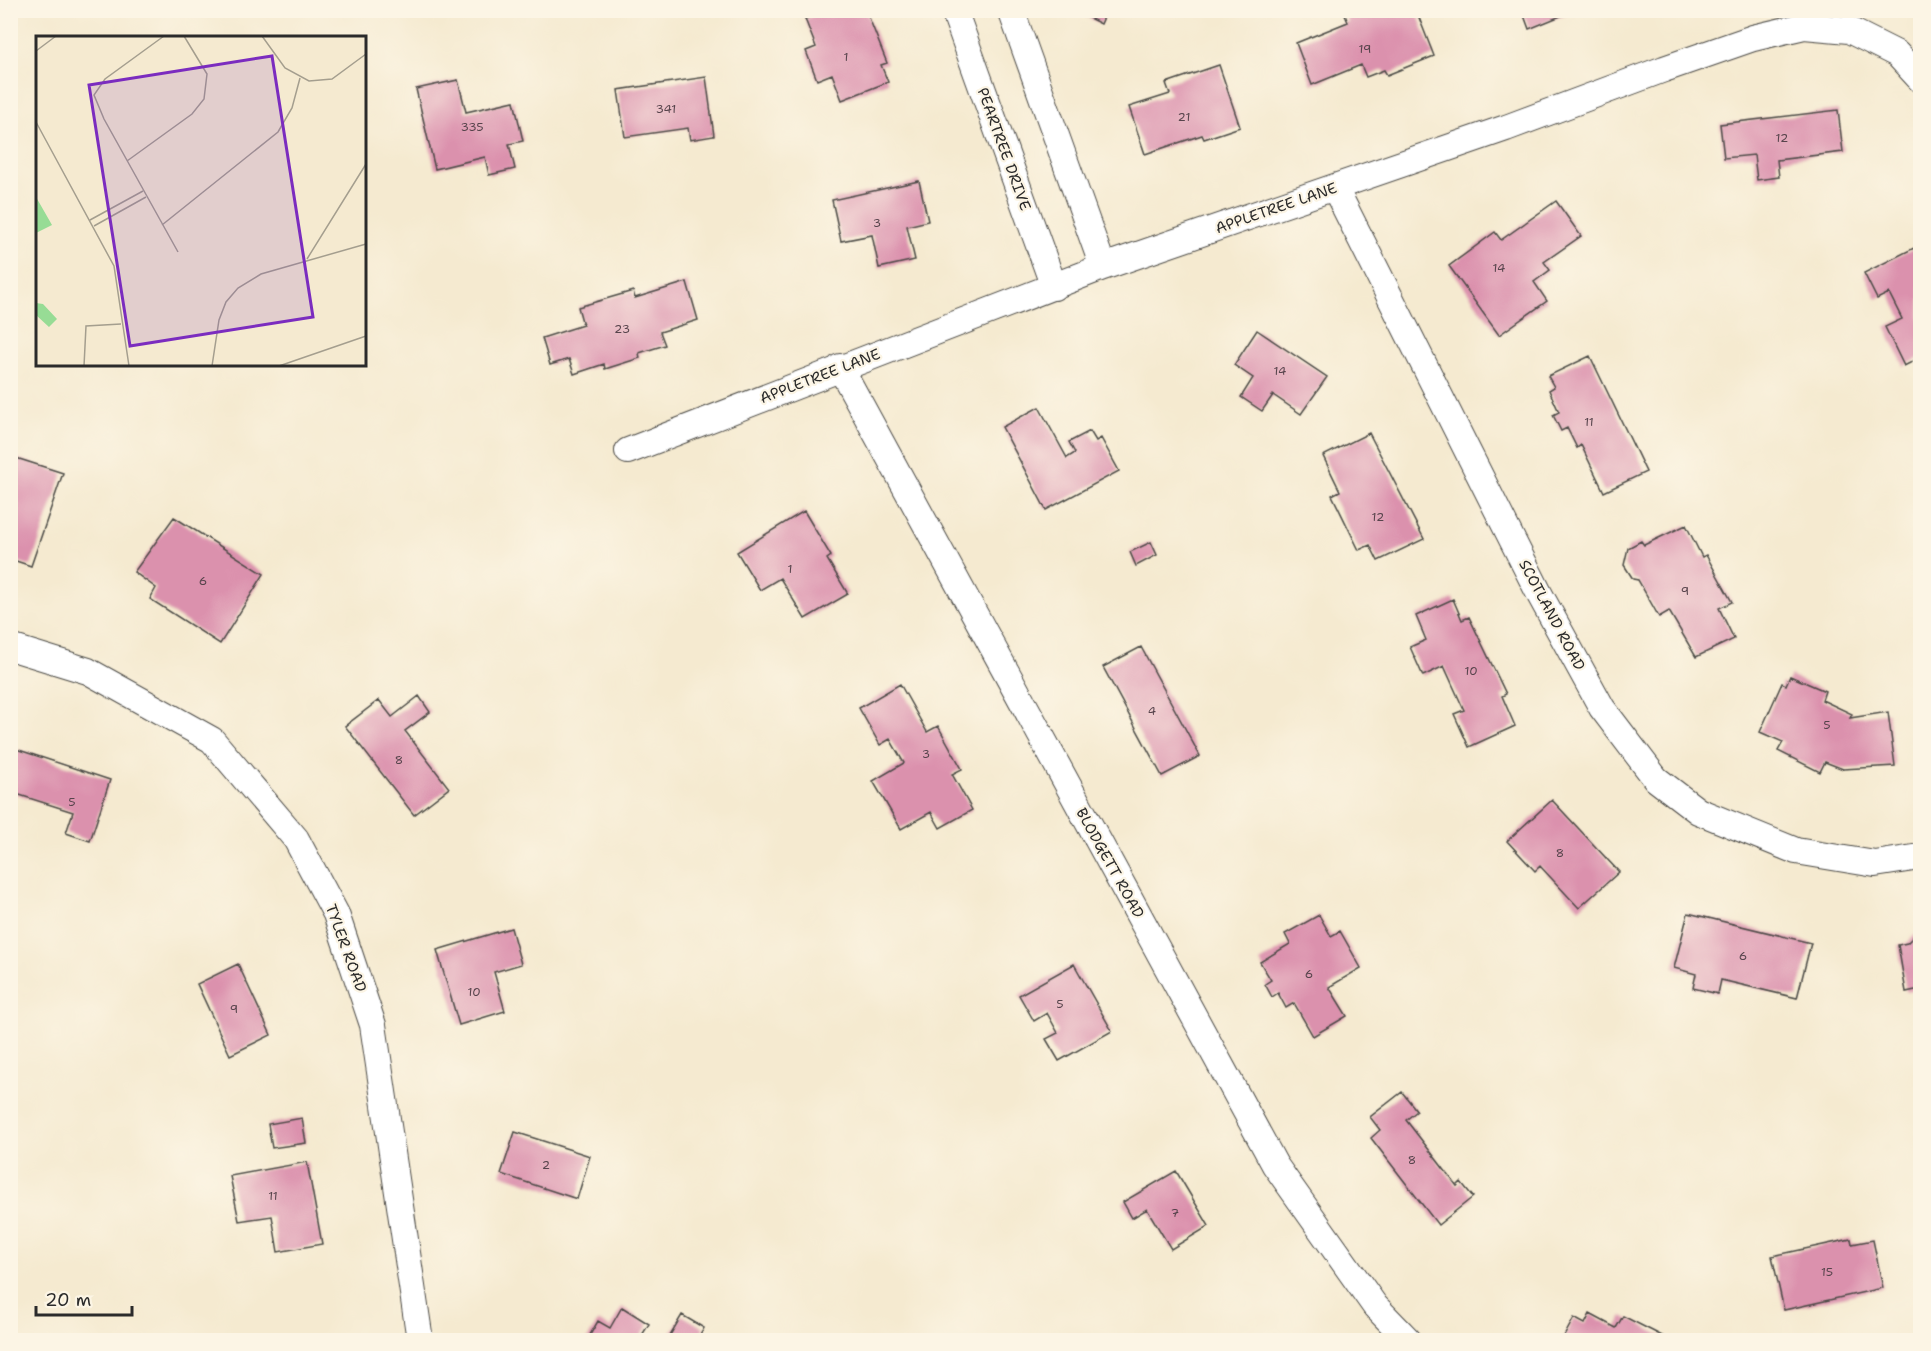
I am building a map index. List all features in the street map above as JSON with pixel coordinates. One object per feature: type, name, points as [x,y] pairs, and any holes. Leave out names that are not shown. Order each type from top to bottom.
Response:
[{"type":"street","name":"PEARTREE DRIVE","points":[[954,10],[1054,286]]},
{"type":"street","points":[[1011,10],[1103,267]]},
{"type":"street","name":"APPLETREE LANE","points":[[628,451],[1103,267],[1506,128],[1753,38],[1804,26],[1849,30],[1897,54],[1920,79]]},
{"type":"street","name":"SCOTLAND ROAD","points":[[1335,188],[1540,595],[1602,708],[1656,779],[1698,811],[1796,851],[1875,864],[1920,856]]},
{"type":"street","name":"BLODGETT ROAD","points":[[840,367],[1275,1165],[1375,1306],[1407,1341]]},
{"type":"street","name":"TYLER ROAD","points":[[10,646],[88,671],[212,740],[296,839],[336,914],[373,1025],[420,1341]]},
{"type":"building","points":[[826,10],[866,10],[887,63],[881,65],[888,82],[842,100],[832,74],[817,80],[806,51],[816,47],[805,19]]},
{"type":"building","points":[[1073,10],[1107,10],[1101,24]]},
{"type":"building","points":[[1355,10],[1416,10],[1434,56],[1387,75],[1384,70],[1366,77],[1361,65],[1312,85],[1296,43],[1348,22],[1345,15]]},
{"type":"building","points":[[1522,10],[1573,10],[1573,11],[1529,29]]},
{"type":"building","points":[[1219,65],[1240,127],[1204,139],[1202,135],[1145,154],[1129,107],[1170,94],[1166,83]]},
{"type":"building","points":[[706,77],[714,136],[690,140],[688,128],[625,137],[618,90]]},
{"type":"building","points":[[458,80],[466,112],[514,101],[523,141],[509,144],[515,169],[489,175],[485,157],[435,169],[416,89]]},
{"type":"building","points":[[1838,110],[1843,152],[1777,160],[1779,177],[1757,180],[1754,155],[1724,158],[1720,124]]},
{"type":"building","points":[[919,181],[928,221],[907,226],[915,260],[879,268],[872,235],[841,241],[832,200]]},
{"type":"building","points":[[1556,201],[1581,236],[1544,262],[1550,270],[1534,282],[1547,301],[1499,335],[1449,266],[1495,232],[1501,240]]},
{"type":"building","points":[[1916,247],[1920,255],[1920,358],[1904,366],[1885,327],[1902,319],[1889,293],[1877,299],[1864,273]]},
{"type":"building","points":[[687,282],[698,320],[660,332],[665,345],[639,353],[640,358],[605,369],[604,364],[574,374],[569,359],[550,365],[542,338],[583,325],[578,307],[633,291],[635,298]]},
{"type":"building","points":[[1257,330],[1327,377],[1301,414],[1273,395],[1262,411],[1241,397],[1253,378],[1234,365]]},
{"type":"building","points":[[1590,356],[1646,472],[1604,492],[1581,445],[1577,448],[1567,428],[1561,431],[1553,415],[1559,412],[1549,390],[1554,387],[1548,376]]},
{"type":"building","points":[[1039,407],[1067,458],[1075,453],[1069,442],[1090,431],[1096,441],[1101,438],[1119,471],[1046,510],[1002,427]]},
{"type":"building","points":[[1369,433],[1424,539],[1378,561],[1370,545],[1359,550],[1332,495],[1340,491],[1323,456]]},
{"type":"building","points":[[10,456],[63,473],[31,566],[10,559]]},
{"type":"building","points":[[804,511],[831,556],[827,559],[848,594],[805,619],[780,578],[760,590],[737,552]]},
{"type":"building","points":[[174,517],[264,574],[220,644],[150,599],[156,588],[134,572]]},
{"type":"building","points":[[1686,525],[1702,557],[1706,555],[1732,602],[1719,608],[1734,639],[1696,657],[1669,611],[1659,617],[1638,580],[1633,579],[1624,565],[1628,548],[1641,541],[1644,545]]},
{"type":"building","points":[[1151,542],[1157,555],[1136,566],[1130,552]]},
{"type":"building","points":[[1453,599],[1462,620],[1469,617],[1506,694],[1502,696],[1515,726],[1469,747],[1454,714],[1464,710],[1444,666],[1423,676],[1410,647],[1426,640],[1416,616]]},
{"type":"building","points":[[1141,647],[1200,756],[1162,776],[1103,667]]},
{"type":"building","points":[[1790,676],[1825,691],[1822,700],[1852,714],[1850,718],[1888,712],[1895,766],[1843,769],[1825,762],[1820,772],[1778,751],[1783,742],[1760,732],[1782,683],[1786,685]]},
{"type":"building","points":[[900,684],[927,732],[938,726],[962,769],[952,774],[972,810],[940,828],[931,812],[901,829],[873,781],[904,763],[890,739],[880,745],[859,708]]},
{"type":"building","points":[[419,696],[430,712],[405,731],[449,788],[414,815],[345,726],[379,700],[392,717]]},
{"type":"building","points":[[13,748],[110,780],[90,841],[66,833],[73,812],[10,792],[10,755]]},
{"type":"building","points":[[1552,800],[1619,872],[1579,908],[1540,866],[1535,871],[1507,841]]},
{"type":"building","points":[[1688,913],[1811,943],[1797,998],[1721,980],[1718,994],[1693,988],[1696,974],[1674,968]]},
{"type":"building","points":[[1319,915],[1331,936],[1340,931],[1361,968],[1329,987],[1347,1016],[1313,1036],[1294,1003],[1286,1008],[1278,993],[1272,997],[1265,984],[1271,980],[1260,962],[1290,944],[1285,934]]},
{"type":"building","points":[[511,928],[521,964],[494,972],[505,1011],[459,1025],[437,950]]},
{"type":"building","points":[[1915,935],[1920,936],[1920,989],[1906,992],[1898,945],[1907,943]]},
{"type":"building","points":[[238,964],[271,1035],[230,1055],[197,984]]},
{"type":"building","points":[[1074,964],[1112,1031],[1059,1061],[1046,1039],[1058,1033],[1047,1013],[1034,1021],[1019,995]]},
{"type":"building","points":[[1402,1092],[1417,1111],[1406,1120],[1457,1186],[1461,1182],[1473,1197],[1438,1225],[1371,1138],[1380,1130],[1370,1117]]},
{"type":"building","points":[[302,1118],[306,1143],[272,1148],[268,1124]]},
{"type":"building","points":[[515,1132],[590,1156],[577,1199],[501,1174]]},
{"type":"building","points":[[307,1162],[322,1244],[278,1252],[272,1216],[239,1221],[230,1176]]},
{"type":"building","points":[[1176,1171],[1209,1226],[1171,1249],[1147,1209],[1132,1218],[1123,1202]]},
{"type":"building","points":[[1851,1239],[1852,1244],[1873,1240],[1883,1288],[1784,1310],[1772,1256]]},
{"type":"building","points":[[622,1307],[649,1324],[639,1340],[587,1340],[598,1321],[610,1328]]},
{"type":"building","points":[[1590,1314],[1616,1328],[1623,1316],[1670,1340],[1562,1340],[1574,1318],[1585,1324]]},
{"type":"building","points":[[682,1315],[704,1328],[698,1339],[701,1340],[667,1340]]}]
